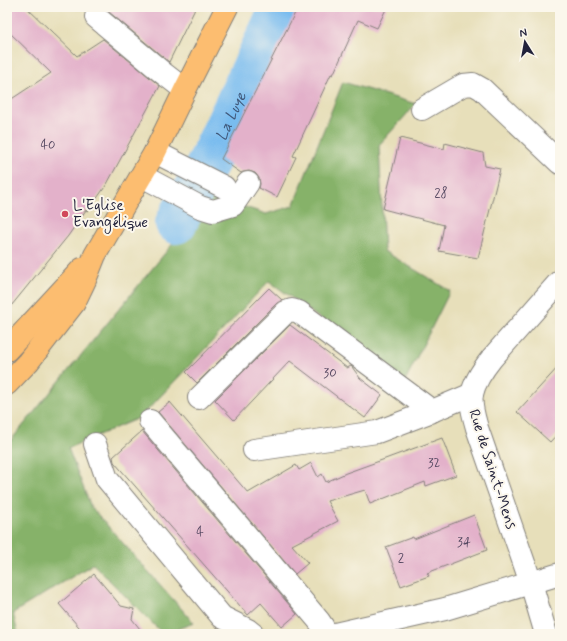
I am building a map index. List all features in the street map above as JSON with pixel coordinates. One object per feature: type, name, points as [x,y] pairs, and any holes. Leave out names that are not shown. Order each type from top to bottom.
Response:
[{"type":"main road","points":[[7,384],[28,362],[74,303],[86,280],[95,255],[155,152],[227,7]]},
{"type":"main road","points":[[7,350],[95,255]]},
{"type":"street","points":[[96,17],[185,90]]},
{"type":"street","points":[[422,109],[462,85],[473,84],[482,89],[560,163]]},
{"type":"street","points":[[155,152],[220,185]]},
{"type":"street","points":[[142,176],[200,207],[213,211],[233,205],[248,183]]},
{"type":"street","name":"Rue de Saint-Mens","points":[[546,634],[531,582],[477,428],[472,409],[472,394],[483,370],[492,358],[560,281]]},
{"type":"street","points":[[199,398],[286,312],[292,310],[299,312],[432,411]]},
{"type":"street","points":[[254,450],[377,432],[472,394]]},
{"type":"street","points":[[150,421],[319,621],[323,627],[323,634]]},
{"type":"street","points":[[95,444],[107,479],[222,616],[253,634]]},
{"type":"street","points":[[335,634],[445,609],[560,574]]},
{"type":"green space","points":[[343,82],[416,104],[379,145],[384,251],[450,291],[405,381],[269,281],[141,417],[68,448],[91,507],[194,623],[163,634],[93,564],[13,613],[18,634],[7,634],[7,445],[212,196],[266,214],[293,206]]},
{"type":"building","points":[[7,7],[26,7],[77,56],[103,39],[160,86],[107,184],[88,211],[86,210],[68,236],[7,311],[7,102],[51,73],[7,30]]},
{"type":"building","points":[[103,7],[196,7],[169,62]]},
{"type":"building","points":[[298,7],[387,7],[377,28],[358,20],[293,156],[296,157],[277,197],[259,188],[259,178],[255,173],[249,171],[241,173],[221,159]]},
{"type":"building","points":[[400,138],[444,149],[445,143],[483,153],[485,166],[500,169],[478,258],[439,251],[444,225],[383,209]]},
{"type":"building","points":[[269,288],[282,300],[277,303],[197,383],[186,372]]},
{"type":"building","points":[[290,325],[347,368],[351,366],[360,378],[382,395],[365,418],[290,361],[234,420],[215,400]]},
{"type":"building","points":[[560,365],[560,431],[550,442],[517,412]]},
{"type":"building","points":[[170,402],[248,493],[296,465],[299,470],[311,463],[318,477],[322,474],[326,482],[346,473],[442,438],[456,475],[426,486],[425,482],[370,504],[365,490],[327,501],[338,521],[292,545],[308,563],[295,574],[158,412]]},
{"type":"building","points":[[142,431],[297,614],[282,627],[261,603],[248,615],[114,462],[113,457]]},
{"type":"building","points":[[474,515],[487,550],[427,573],[429,576],[401,586],[386,547],[413,537],[414,539]]},
{"type":"building","points":[[94,574],[121,606],[134,609],[132,619],[144,634],[85,634],[59,604]]},
{"type":"waterway","name":"La Luye","points":[[176,223],[209,161],[281,7]]},
{"type":"place","name":"L'Eglise Evangélique","points":[[65,214]]}]
